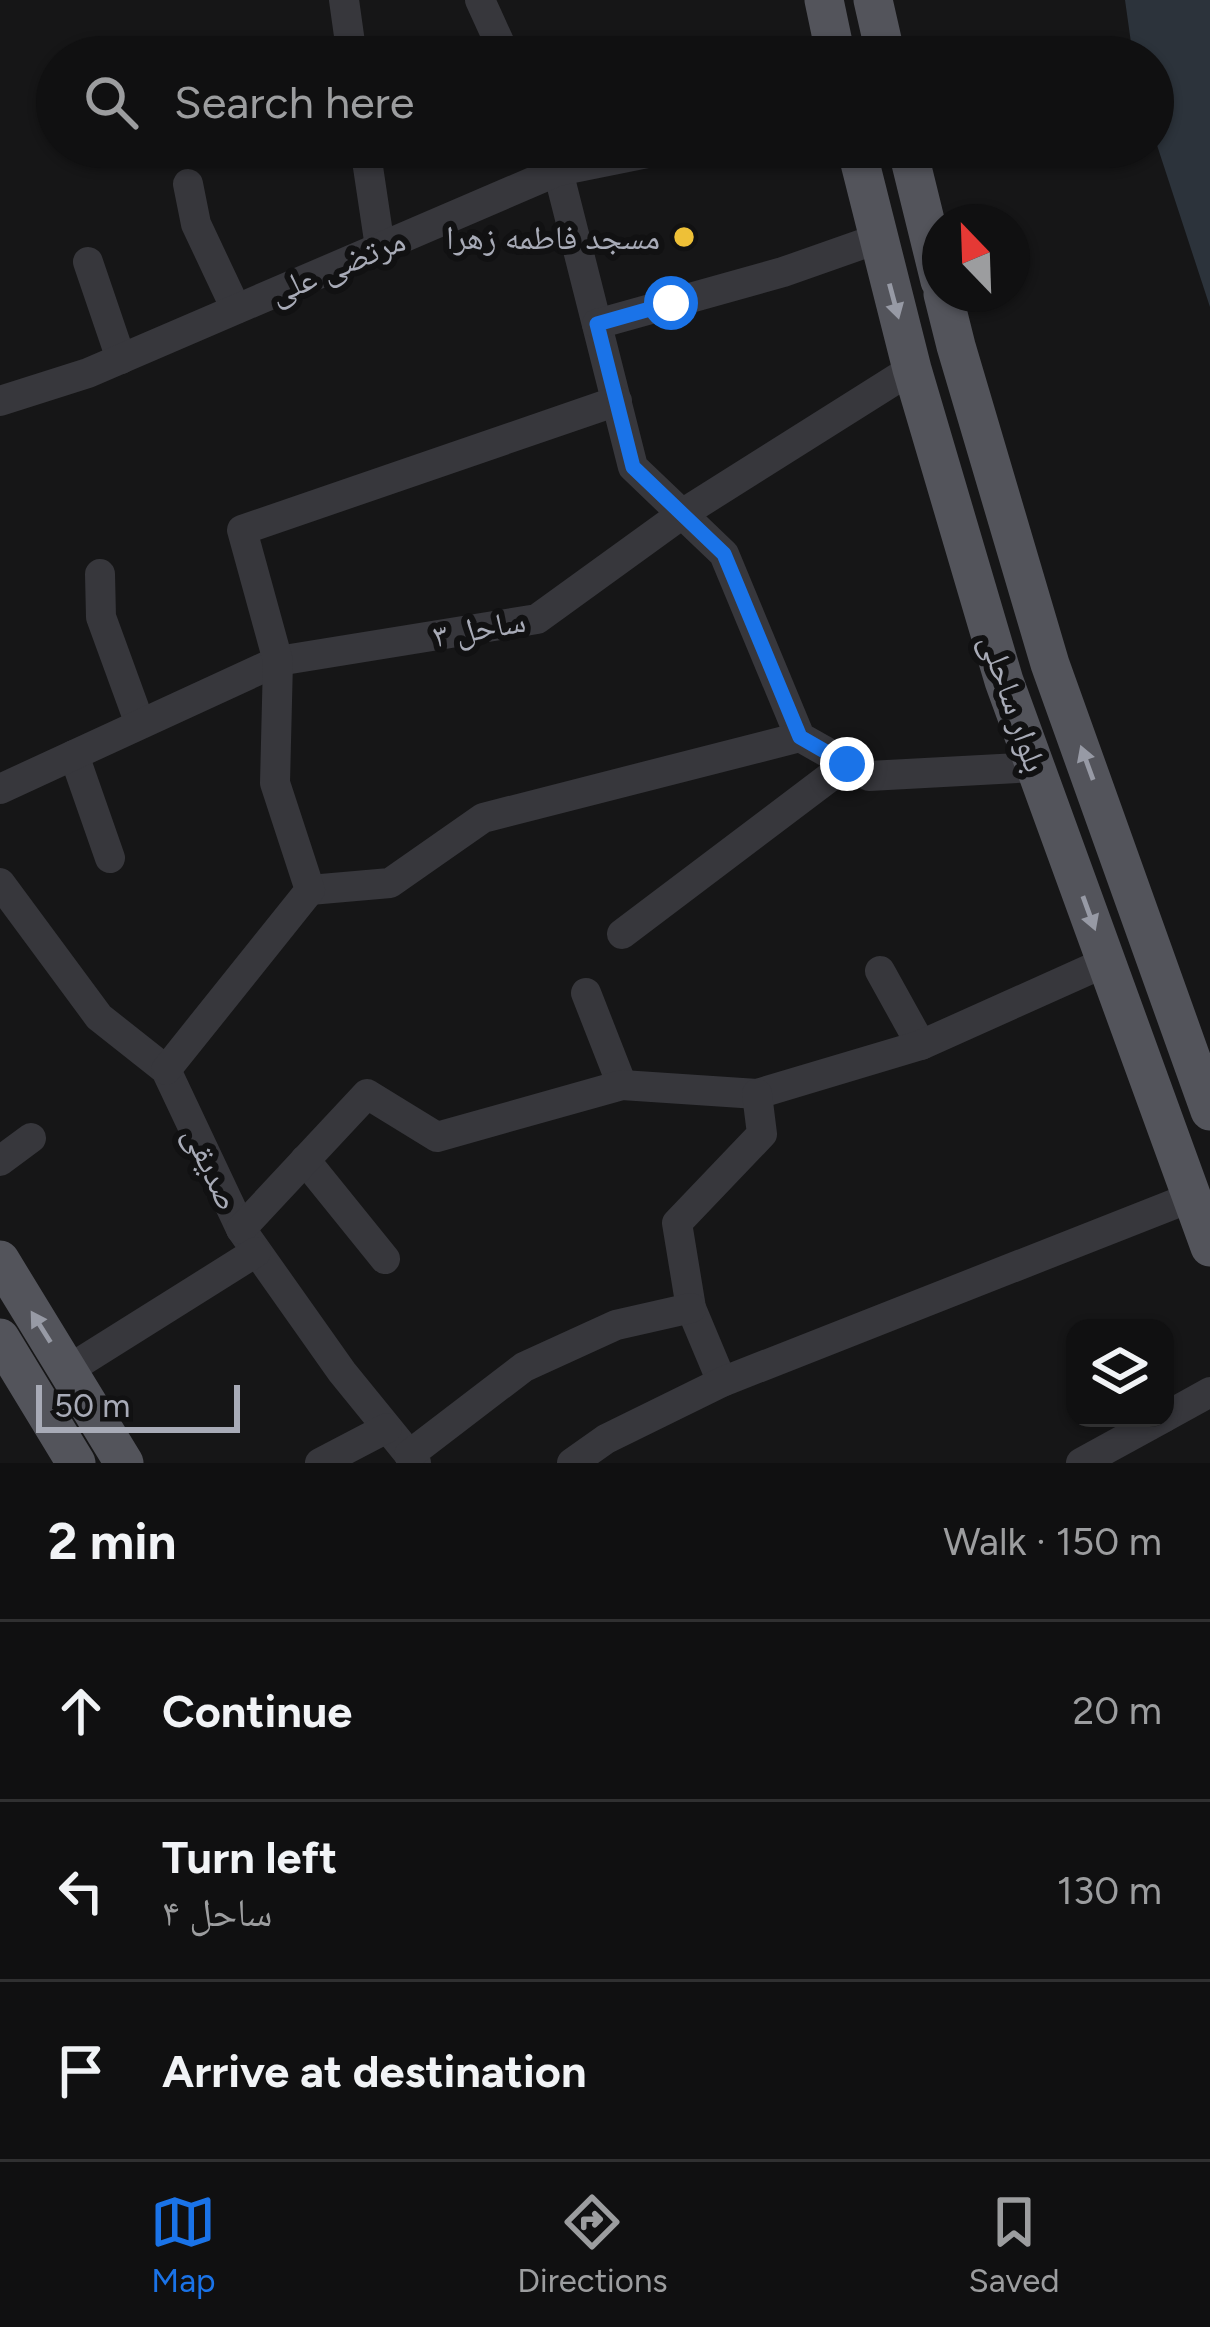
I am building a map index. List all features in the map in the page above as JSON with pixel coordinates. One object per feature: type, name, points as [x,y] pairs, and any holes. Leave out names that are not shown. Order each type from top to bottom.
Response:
[{"type":"main road","points":[[824,0],[832,36]]},
{"type":"main road","points":[[873,0],[881,36]]},
{"type":"main road","name":"بلوار ساحلی","points":[[861,168],[912,369],[1004,681],[1210,1247]]},
{"type":"main road","points":[[912,168],[922,208]]},
{"type":"main road","name":"بلوار ساحلی","points":[[948,312],[1050,664],[1210,1111]]},
{"type":"main road","points":[[1064,846],[1111,830]]},
{"type":"main road","points":[[0,1260],[124,1463]]},
{"type":"main road","points":[[0,1338],[76,1463]]},
{"type":"street","points":[[344,0],[349,36]]},
{"type":"street","points":[[480,0],[496,36]]},
{"type":"street","points":[[368,168],[380,247]]},
{"type":"street","name":"مرتضی علی","points":[[0,401],[88,374],[380,247],[534,168]]},
{"type":"street","points":[[554,168],[633,467],[724,554],[800,737],[868,776],[1036,767]]},
{"type":"street","points":[[188,184],[196,224],[236,309]]},
{"type":"street","points":[[597,324],[783,272],[877,238]]},
{"type":"street","points":[[88,262],[121,359]]},
{"type":"street","name":"ساحل ۳","points":[[0,789],[278,661],[537,619],[682,514],[912,369]]},
{"type":"street","points":[[310,890],[275,783],[278,661],[242,530],[616,401]]},
{"type":"street","points":[[100,574],[101,617],[140,724]]},
{"type":"street","points":[[166,1070],[310,890],[390,883],[483,818],[800,737]]},
{"type":"street","points":[[74,755],[110,858]]},
{"type":"street","points":[[622,934],[847,764]]},
{"type":"street","name":"صدیقی","points":[[0,883],[99,1017],[166,1070],[249,1240],[342,1372],[412,1459]]},
{"type":"street","points":[[68,1370],[249,1240],[305,1160],[367,1094],[437,1137],[622,1085],[758,1094],[921,1045],[1106,962]]},
{"type":"street","points":[[880,971],[921,1045]]},
{"type":"street","points":[[586,993],[622,1085]]},
{"type":"street","points":[[722,1382],[691,1307],[677,1223],[762,1134],[758,1094]]},
{"type":"street","points":[[0,1161],[31,1138]]},
{"type":"street","points":[[305,1160],[385,1259]]},
{"type":"street","points":[[572,1463],[613,1451],[722,1382],[1192,1197]]},
{"type":"street","points":[[412,1459],[524,1366],[616,1325],[691,1307]]},
{"type":"street","points":[[1174,1412],[1210,1392]]},
{"type":"street","points":[[1081,1463],[1147,1427]]},
{"type":"street","points":[[320,1463],[387,1428]]},
{"type":"shaded area","points":[[1125,0],[1210,0],[1210,307],[1164,168],[1174,168],[1174,36],[1130,36]]},
{"type":"place","name":"مسجد فاطمه زهرا","points":[[684,237]]},
{"type":"route","points":[[671,303],[597,324],[633,467],[724,554],[800,737],[847,764]]}]
